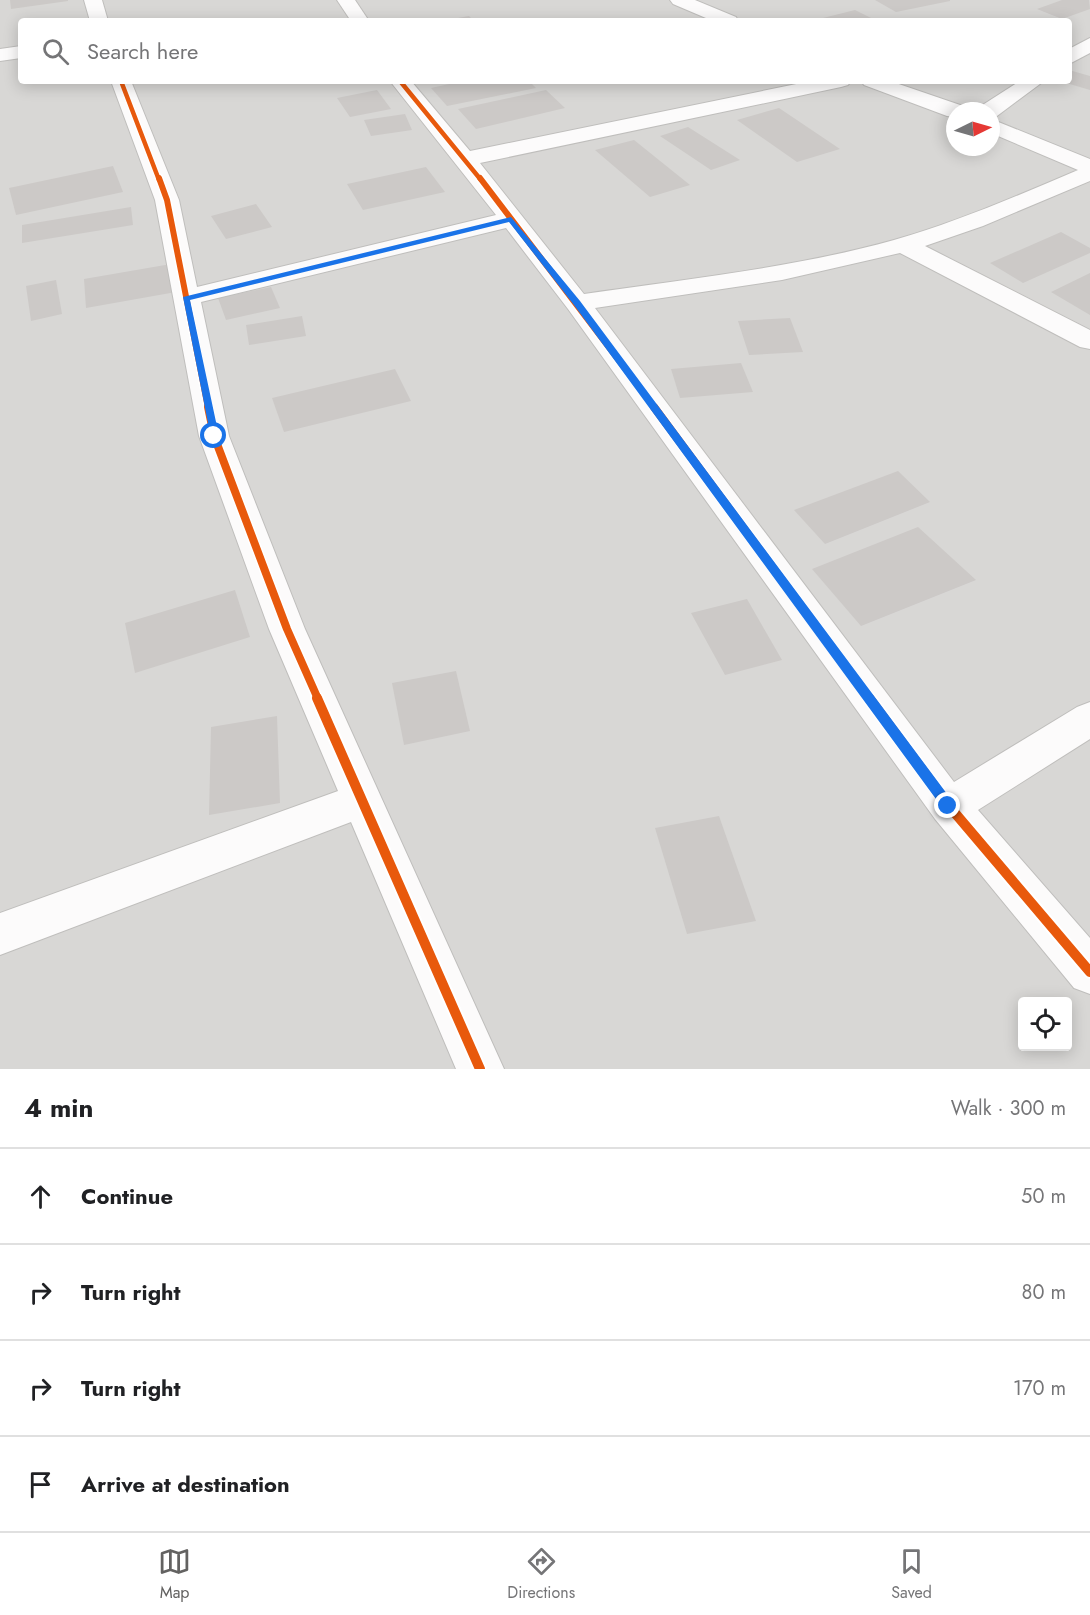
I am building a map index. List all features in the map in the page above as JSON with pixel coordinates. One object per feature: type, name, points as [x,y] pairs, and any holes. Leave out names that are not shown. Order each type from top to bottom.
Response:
[{"type":"street","points":[[93,0],[98,18]]},
{"type":"street","points":[[346,0],[358,18]]},
{"type":"street","points":[[679,0],[722,18]]},
{"type":"street","points":[[1072,56],[1090,44]]},
{"type":"street","points":[[0,55],[18,52]]},
{"type":"street","points":[[122,84],[167,200],[214,436],[286,629],[480,1069]]},
{"type":"street","points":[[402,84],[465,159],[577,303],[948,806],[1090,972]]},
{"type":"street","points":[[465,159],[827,84]]},
{"type":"street","points":[[879,84],[946,108]]},
{"type":"street","points":[[1000,104],[1030,84]]},
{"type":"street","points":[[1000,129],[1090,167]]},
{"type":"street","points":[[577,303],[790,270],[903,245],[975,221],[1090,173]]},
{"type":"street","points":[[186,298],[511,219]]},
{"type":"street","points":[[903,245],[1090,341]]},
{"type":"street","points":[[948,806],[1090,718]]},
{"type":"street","points":[[0,934],[363,801]]},
{"type":"shaded area","points":[[0,0],[1090,0],[1090,1069],[0,1069]]},
{"type":"building","points":[[10,0],[68,0],[68,1],[11,9]]},
{"type":"building","points":[[875,0],[950,0],[950,1],[896,12]]},
{"type":"building","points":[[1062,0],[1089,0],[1090,9],[1060,18],[1037,9]]},
{"type":"building","points":[[855,10],[871,18],[823,18]]},
{"type":"building","points":[[1072,71],[1090,76],[1090,90],[1070,84],[1072,84]]},
{"type":"building","points":[[449,84],[532,84],[536,88],[447,106],[431,88]]},
{"type":"building","points":[[377,90],[391,109],[350,117],[337,98]]},
{"type":"building","points":[[546,90],[565,108],[476,129],[458,109]]},
{"type":"building","points":[[779,108],[840,149],[797,162],[737,120]]},
{"type":"building","points":[[405,114],[412,130],[371,136],[364,120]]},
{"type":"building","points":[[688,127],[740,160],[711,170],[660,136]]},
{"type":"building","points":[[634,140],[690,185],[650,197],[595,150]]},
{"type":"building","points":[[113,166],[123,192],[16,215],[9,188]]},
{"type":"building","points":[[426,167],[445,192],[363,210],[347,184]]},
{"type":"building","points":[[256,204],[272,227],[226,239],[211,216]]},
{"type":"building","points":[[131,207],[133,225],[22,243],[22,225]]},
{"type":"building","points":[[1061,232],[1090,248],[1090,253],[1023,283],[990,263]]},
{"type":"building","points":[[171,264],[176,292],[86,308],[84,279]]},
{"type":"building","points":[[1090,273],[1090,315],[1051,292]]},
{"type":"building","points":[[56,280],[62,314],[31,321],[26,286]]},
{"type":"building","points":[[271,287],[280,308],[226,320],[218,298]]},
{"type":"building","points":[[302,316],[306,336],[249,345],[246,325]]},
{"type":"building","points":[[790,318],[803,352],[749,355],[738,321]]},
{"type":"building","points":[[741,363],[753,392],[680,398],[671,369]]},
{"type":"building","points":[[395,369],[411,401],[284,432],[272,398]]},
{"type":"building","points":[[898,471],[930,502],[825,544],[794,510]]},
{"type":"building","points":[[918,527],[976,580],[861,626],[812,569]]},
{"type":"building","points":[[235,590],[250,637],[135,673],[125,623]]},
{"type":"building","points":[[747,599],[782,660],[725,675],[691,613]]},
{"type":"building","points":[[456,671],[470,731],[404,745],[392,683]]},
{"type":"building","points":[[277,716],[280,803],[209,815],[211,727]]},
{"type":"building","points":[[719,816],[756,921],[687,934],[655,828]]},
{"type":"cycle path","points":[[122,84],[167,200],[214,436],[287,629],[480,1069]]},
{"type":"cycle path","points":[[402,84],[465,159],[577,303],[949,806],[1090,972]]},
{"type":"route","points":[[214,436],[186,298],[511,219],[577,303],[948,806]]}]
